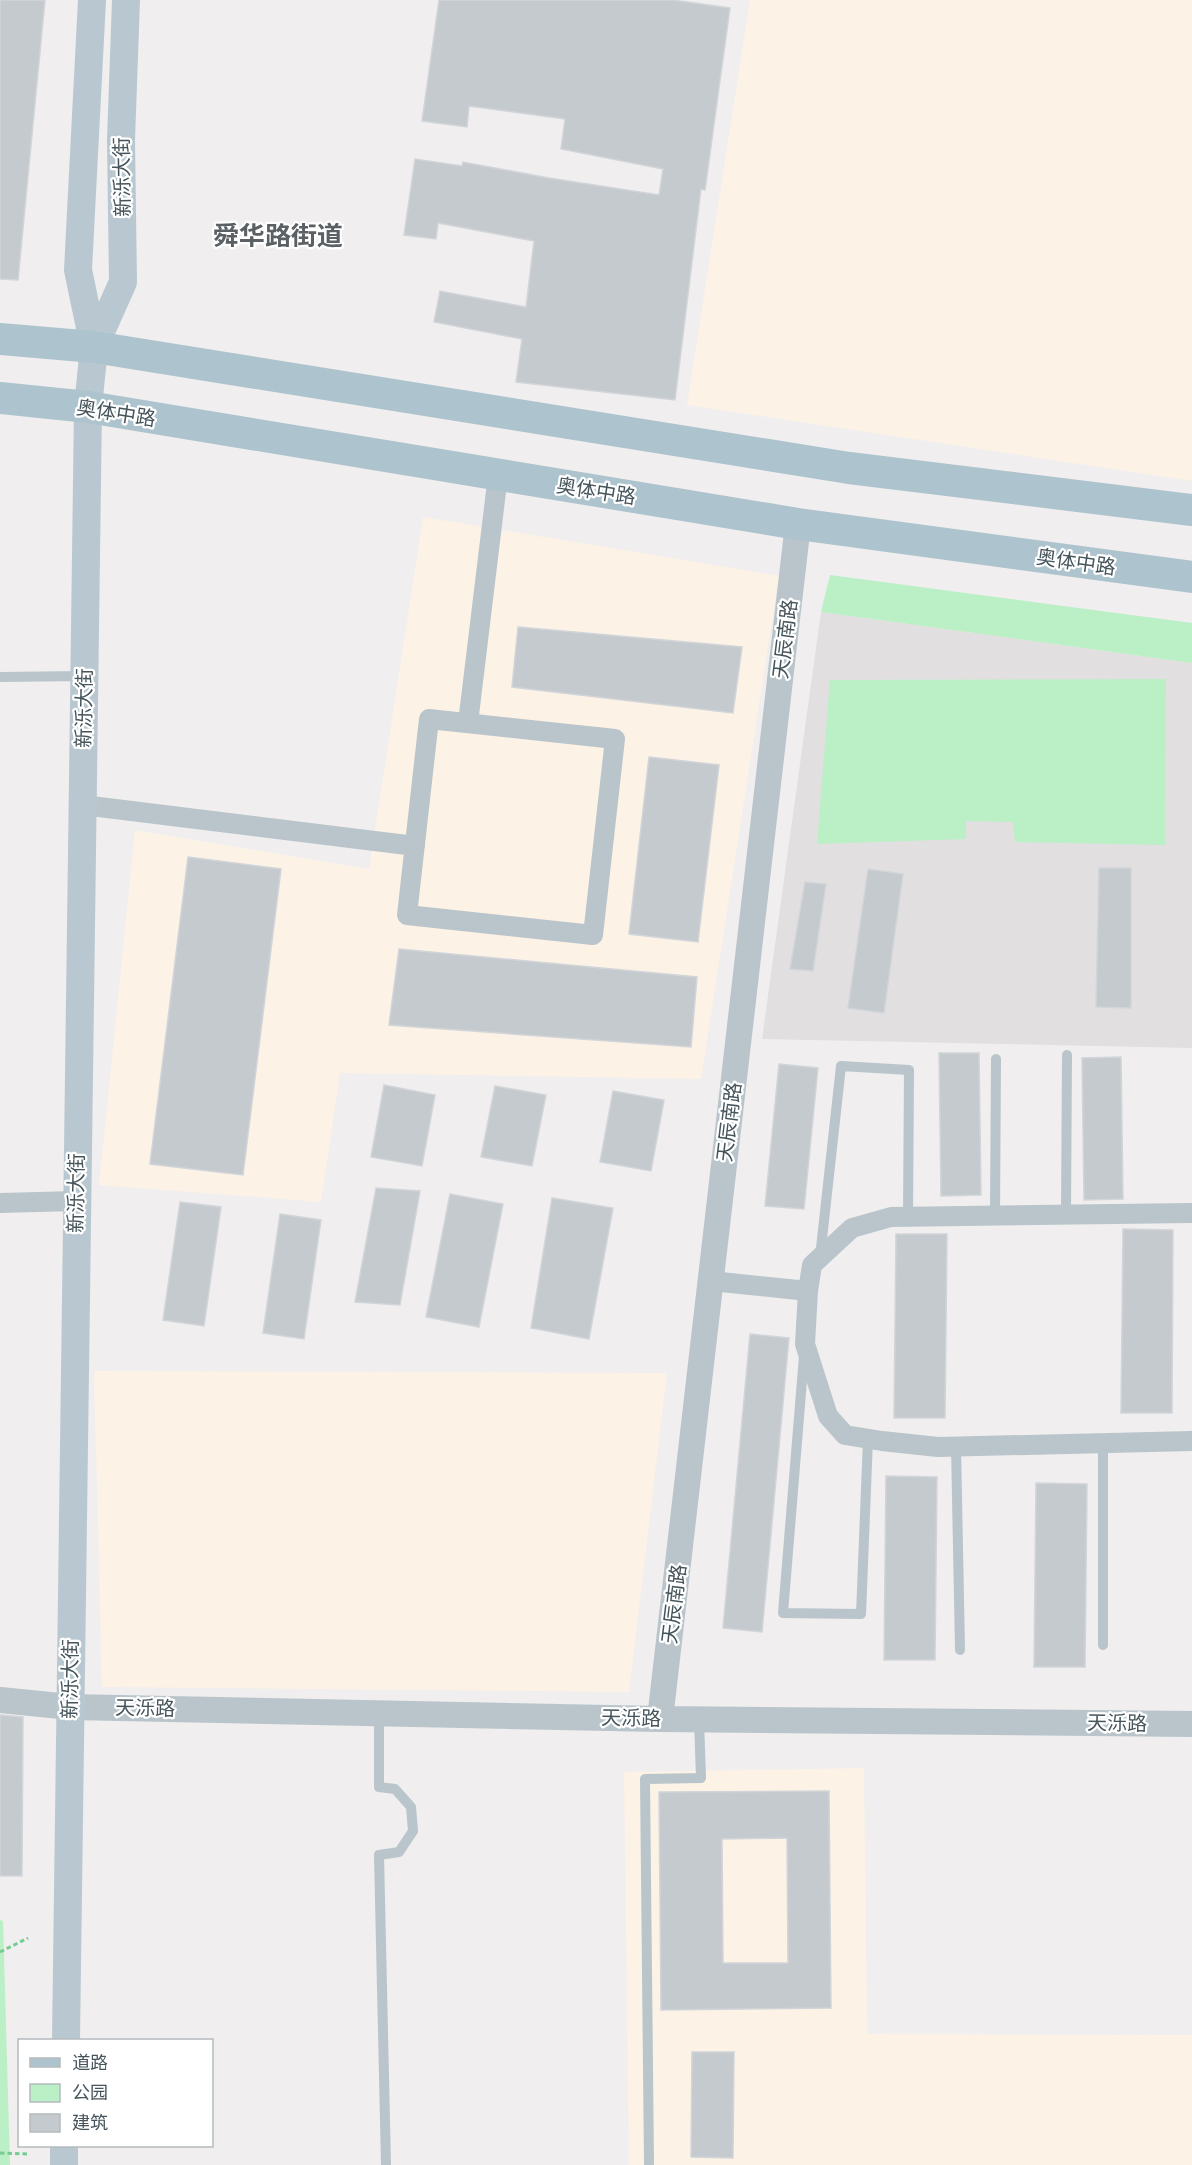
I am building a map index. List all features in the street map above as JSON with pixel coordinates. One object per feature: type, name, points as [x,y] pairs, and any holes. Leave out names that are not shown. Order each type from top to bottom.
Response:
[{"type":"main road","name":"新泺大街","points":[[66,2039],[88,407],[93,347],[78,270],[92,0]]},
{"type":"main road","name":"新泺大街","points":[[93,347],[123,282],[121,140],[126,0]]},
{"type":"main road","points":[[0,339],[93,347],[849,468],[1192,510]]},
{"type":"main road","name":"奥体中路","points":[[0,399],[88,407],[798,524],[1192,577]]},
{"type":"main road","points":[[64,2147],[64,2165]]},
{"type":"street","points":[[468,723],[498,475]]},
{"type":"street","name":"天辰南路","points":[[660,1719],[798,524]]},
{"type":"street","points":[[429,718],[468,723],[615,739],[592,935],[407,915],[429,718]]},
{"type":"street","points":[[83,805],[415,846]]},
{"type":"street","points":[[0,1203],[76,1202]]},
{"type":"street","points":[[1192,1213],[908,1216],[891,1217],[852,1228],[812,1265],[805,1344],[828,1416],[845,1435],[938,1447],[1192,1441]]},
{"type":"street","points":[[711,1281],[808,1291]]},
{"type":"street","name":"天泺路","points":[[0,1700],[70,1707],[660,1719],[1192,1724]]},
{"type":"lane","points":[[0,676],[84,676]]},
{"type":"lane","points":[[1066,1214],[1067,1055]]},
{"type":"lane","points":[[995,1215],[996,1059]]},
{"type":"lane","points":[[820,1257],[841,1066],[909,1070],[908,1216]]},
{"type":"lane","points":[[805,1344],[783,1613],[861,1614],[868,1439]]},
{"type":"lane","points":[[1103,1443],[1103,1645]]},
{"type":"lane","points":[[956,1446],[960,1650]]},
{"type":"lane","points":[[380,1713],[379,1787],[395,1788],[411,1807],[413,1831],[399,1852],[379,1856],[386,2165]]},
{"type":"lane","points":[[649,2165],[645,1779],[701,1778],[699,1719]]},
{"type":"path","points":[[0,1952],[28,1938]]},
{"type":"path","points":[[0,2153],[27,2154]]},
{"type":"shaded area","points":[[750,0],[1192,0],[1192,481],[687,405]]},
{"type":"shaded area","points":[[423,517],[779,576],[701,1079],[340,1073],[321,1202],[99,1185],[135,830],[369,869]]},
{"type":"shaded area","points":[[821,612],[1192,663],[1192,1048],[762,1039]]},
{"type":"shaded area","points":[[94,1371],[667,1373],[629,1692],[102,1687]]},
{"type":"shaded area","points":[[864,1768],[867,2034],[1192,2035],[1192,2165],[629,2165],[624,1772]]},
{"type":"green space","points":[[830,575],[1192,623],[1192,663],[821,612]]},
{"type":"green space","points":[[1166,679],[1165,845],[1015,842],[1013,822],[966,821],[966,839],[817,844],[830,680]]},
{"type":"green space","points":[[0,1920],[3,1921],[10,2165],[0,2165]]},
{"type":"building","points":[[0,0],[45,0],[18,280],[0,279]]},
{"type":"building","points":[[439,0],[673,0],[730,8],[705,190],[701,189],[675,400],[516,382],[522,339],[434,322],[440,291],[526,307],[534,241],[438,223],[436,239],[404,235],[415,159],[462,166],[463,162],[659,195],[663,169],[561,149],[565,119],[469,106],[467,127],[422,121]]},
{"type":"building","points":[[518,627],[742,647],[733,713],[512,687]]},
{"type":"building","points":[[649,757],[719,765],[698,942],[629,934]]},
{"type":"building","points":[[188,857],[281,869],[243,1175],[150,1164]]},
{"type":"building","points":[[1099,868],[1131,868],[1131,1008],[1096,1007]]},
{"type":"building","points":[[868,869],[903,874],[884,1013],[848,1008]]},
{"type":"building","points":[[805,882],[826,884],[813,971],[790,969]]},
{"type":"building","points":[[399,949],[697,977],[691,1047],[389,1025]]},
{"type":"building","points":[[939,1053],[979,1053],[981,1195],[941,1196]]},
{"type":"building","points":[[1121,1057],[1123,1199],[1084,1200],[1082,1058]]},
{"type":"building","points":[[779,1064],[818,1068],[804,1209],[765,1206]]},
{"type":"building","points":[[384,1085],[435,1095],[422,1166],[371,1157]]},
{"type":"building","points":[[495,1086],[546,1095],[532,1166],[481,1157]]},
{"type":"building","points":[[613,1091],[664,1100],[651,1171],[600,1162]]},
{"type":"building","points":[[376,1188],[420,1191],[400,1305],[355,1302]]},
{"type":"building","points":[[450,1194],[503,1204],[479,1327],[426,1317]]},
{"type":"building","points":[[552,1198],[613,1208],[589,1339],[531,1328]]},
{"type":"building","points":[[180,1202],[221,1207],[204,1326],[163,1320]]},
{"type":"building","points":[[280,1214],[321,1220],[304,1339],[263,1333]]},
{"type":"building","points":[[1123,1229],[1173,1230],[1172,1413],[1121,1413]]},
{"type":"building","points":[[896,1234],[947,1234],[945,1418],[894,1418]]},
{"type":"building","points":[[750,1334],[789,1338],[762,1632],[723,1628]]},
{"type":"building","points":[[886,1476],[937,1477],[935,1660],[884,1660]]},
{"type":"building","points":[[1036,1483],[1087,1484],[1085,1667],[1034,1667]]},
{"type":"building","points":[[0,1715],[23,1717],[22,1876],[0,1876]]},
{"type":"building","points":[[829,1791],[831,2008],[661,2010],[659,1792]],"holes":[[[787,1838],[788,1963],[723,1963],[722,1839]]]},
{"type":"building","points":[[692,2052],[734,2052],[733,2158],[691,2157]]},
{"type":"district","name":"舜华路街道","points":[[278,236]]}]
